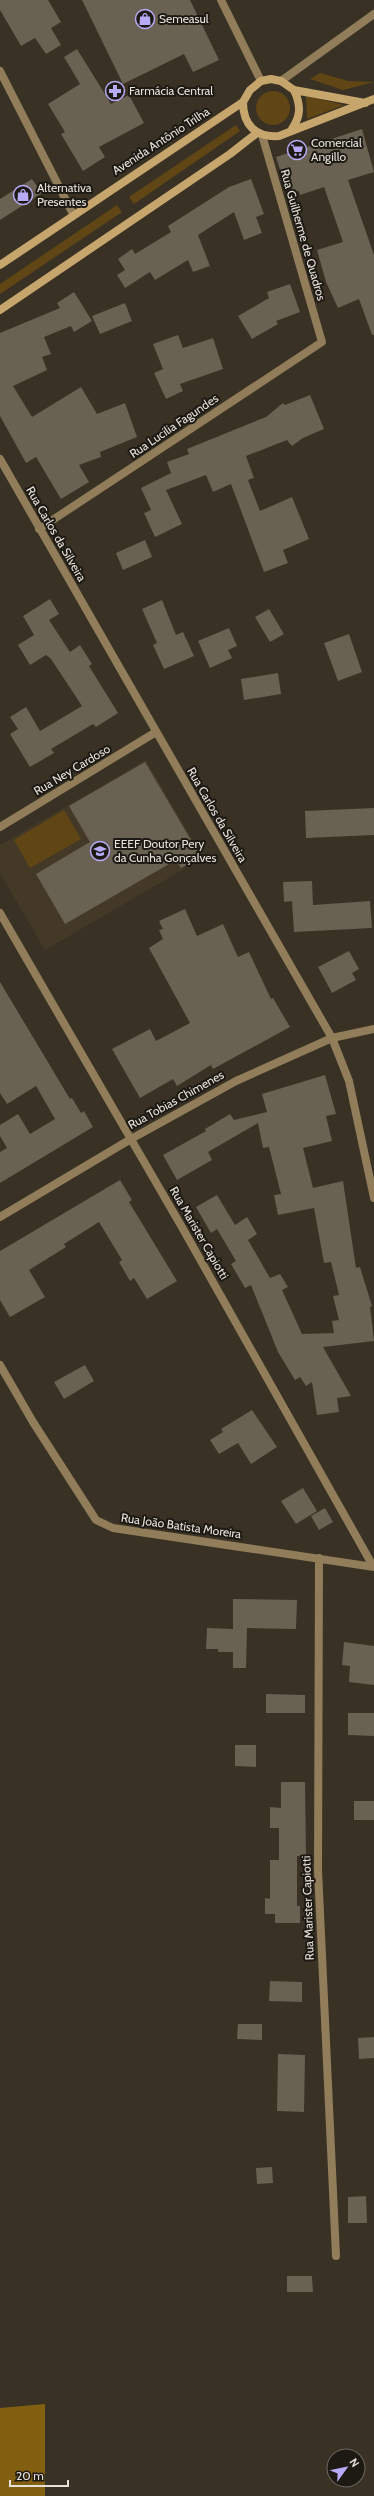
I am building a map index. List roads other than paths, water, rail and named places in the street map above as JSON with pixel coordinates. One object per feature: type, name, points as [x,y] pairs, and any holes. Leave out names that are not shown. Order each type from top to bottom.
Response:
[{"type":"main road","points":[[261,81],[281,81],[294,90],[365,102]]},
{"type":"main road","name":"Avenida Antônio Trilha","points":[[0,265],[73,214],[243,102],[250,90],[261,81]]},
{"type":"main road","points":[[292,129],[298,120],[300,110],[294,90]]},
{"type":"main road","points":[[0,310],[259,134],[279,136],[292,129],[374,99]]},
{"type":"main road","points":[[243,102],[244,118],[259,134]]},
{"type":"street","points":[[221,0],[261,81]]},
{"type":"street","points":[[281,81],[374,14]]},
{"type":"street","points":[[0,71],[73,214]]},
{"type":"street","name":"Rua Guilherme de Quadros","points":[[259,134],[322,342]]},
{"type":"street","name":"Rua Lucilia Fagundes","points":[[38,529],[322,342]]},
{"type":"street","name":"Rua Carlos da Silveira","points":[[0,460],[38,529],[332,1038],[348,1081],[374,1198]]},
{"type":"street","name":"Rua Ney Cardoso","points":[[0,828],[156,732]]},
{"type":"street","name":"Rua Marister Capiotti","points":[[0,913],[131,1138],[374,1566]]},
{"type":"street","name":"Rua Tobias Chimenes","points":[[0,1217],[131,1138],[236,1081],[332,1038],[374,1029]]},
{"type":"street","name":"Rua João Batista Moreira","points":[[0,1365],[33,1422],[96,1520],[113,1528],[374,1566]]},
{"type":"street","name":"Rua Marister Capiotti","points":[[319,1558],[318,1870],[336,2256]]},
{"type":"place","name":"Semeasul","points":[[145,19]]},
{"type":"place","name":"Farmácia Central","points":[[115,91]]},
{"type":"place","name":"Comercial Angillo","points":[[297,150]]},
{"type":"place","name":"Alternativa Presentes","points":[[23,195]]},
{"type":"place","name":"EEEF Doutor Pery da Cunha Gonçalves","points":[[100,851]]}]
